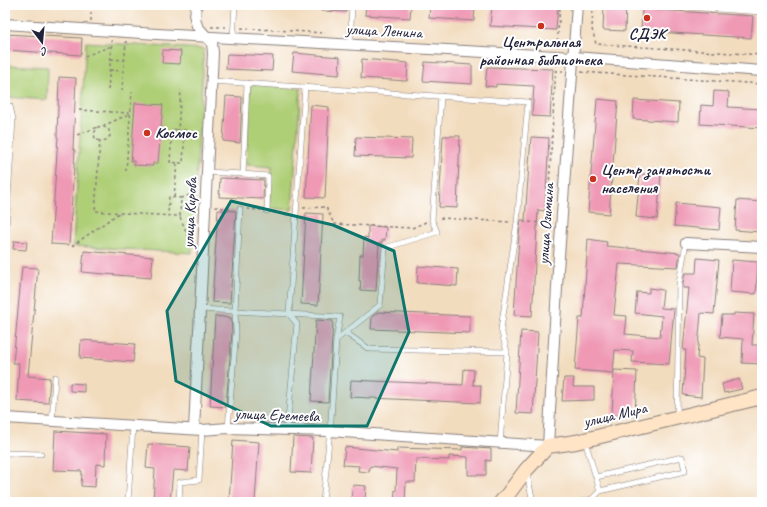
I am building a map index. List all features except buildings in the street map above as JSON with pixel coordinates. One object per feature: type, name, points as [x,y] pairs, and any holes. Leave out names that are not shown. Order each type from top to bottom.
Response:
[{"type":"street","name":"улица Кирова","points":[[196,5],[195,18],[197,26],[212,43],[213,53],[200,309],[198,430]]},
{"type":"street","name":"улица Озимина","points":[[548,446],[558,270],[577,5]]},
{"type":"street","name":"улица Ленина","points":[[5,24],[206,37],[574,56],[762,71]]},
{"type":"street","points":[[686,243],[762,247]]},
{"type":"street","name":"улица Мира","points":[[548,446],[585,440],[762,397]]},
{"type":"street","name":"улица Еремеева","points":[[5,418],[198,430],[228,428],[329,432],[548,446]]},
{"type":"street","points":[[501,502],[526,470],[548,446]]},
{"type":"lane","points":[[233,38],[235,5]]},
{"type":"lane","points":[[350,45],[352,5]]},
{"type":"lane","points":[[655,5],[762,12]]},
{"type":"lane","points":[[212,81],[528,102],[517,222],[502,329],[507,352],[500,444]]},
{"type":"lane","points":[[243,174],[247,83]]},
{"type":"lane","points":[[287,430],[297,324],[289,314],[304,87]]},
{"type":"lane","points":[[336,340],[380,305],[385,248],[437,232],[432,220],[441,96]]},
{"type":"lane","points":[[5,106],[10,106],[14,119],[5,244]]},
{"type":"lane","points":[[207,172],[268,176],[268,211]]},
{"type":"lane","points":[[228,428],[236,332],[235,311],[240,209]]},
{"type":"lane","points":[[677,418],[679,283],[686,243]]},
{"type":"lane","points":[[200,309],[340,317],[336,340],[322,502]]},
{"type":"lane","points":[[346,333],[369,348],[507,352]]},
{"type":"lane","points":[[52,421],[55,377]]},
{"type":"lane","points":[[128,502],[133,426]]},
{"type":"lane","points":[[179,502],[180,482],[199,480],[198,430]]},
{"type":"lane","points":[[585,440],[600,491]]},
{"type":"lane","points":[[5,453],[41,454]]},
{"type":"lane","points":[[581,502],[592,499],[600,491],[685,472],[682,457],[596,477]]},
{"type":"lane","points":[[526,470],[533,502]]},
{"type":"path","points":[[91,21],[92,5]]},
{"type":"path","points":[[547,222],[560,5]]},
{"type":"path","points":[[593,5],[592,30],[596,44],[762,55]]},
{"type":"path","points":[[108,90],[112,37]]},
{"type":"path","points":[[122,91],[126,38]]},
{"type":"path","points":[[85,56],[112,46]]},
{"type":"path","points":[[111,60],[124,60]]},
{"type":"path","points":[[110,70],[123,71]]},
{"type":"path","points":[[555,71],[762,84]]},
{"type":"path","points":[[178,130],[181,90]]},
{"type":"path","points":[[126,171],[132,92]]},
{"type":"path","points":[[79,110],[130,113]]},
{"type":"path","points":[[77,135],[103,126],[130,113]]},
{"type":"path","points":[[98,127],[94,133],[96,139],[100,141],[106,140],[110,136],[109,130],[103,126]]},
{"type":"path","points":[[172,129],[178,130],[185,130],[183,163],[170,162],[172,129]]},
{"type":"path","points":[[100,141],[95,211],[180,216]]},
{"type":"path","points":[[174,198],[177,163]]},
{"type":"path","points":[[168,216],[169,197],[181,198],[197,193]]},
{"type":"path","points":[[181,198],[180,216],[194,250]]},
{"type":"path","points":[[205,207],[268,211],[288,216],[303,208],[326,206],[334,224],[349,225],[412,228],[438,218],[547,222],[562,225]]},
{"type":"path","points":[[72,246],[119,213]]},
{"type":"highlighted area","points":[[231,201],[333,225],[394,251],[409,332],[367,426],[271,426],[176,381],[167,311]]},
{"type":"green space","points":[[86,42],[204,49],[192,253],[73,246]]},
{"type":"green space","points":[[5,65],[48,67],[47,100],[5,97]]},
{"type":"green space","points":[[250,84],[301,88],[292,210],[269,208],[272,167],[246,165]]},
{"type":"place","name":"СДЭК","points":[[647,18]]},
{"type":"place","name":"Центральная районная библиотека","points":[[541,26]]},
{"type":"place","name":"Космос","points":[[147,133]]},
{"type":"place","name":"Центр занятости населения","points":[[593,179]]}]
